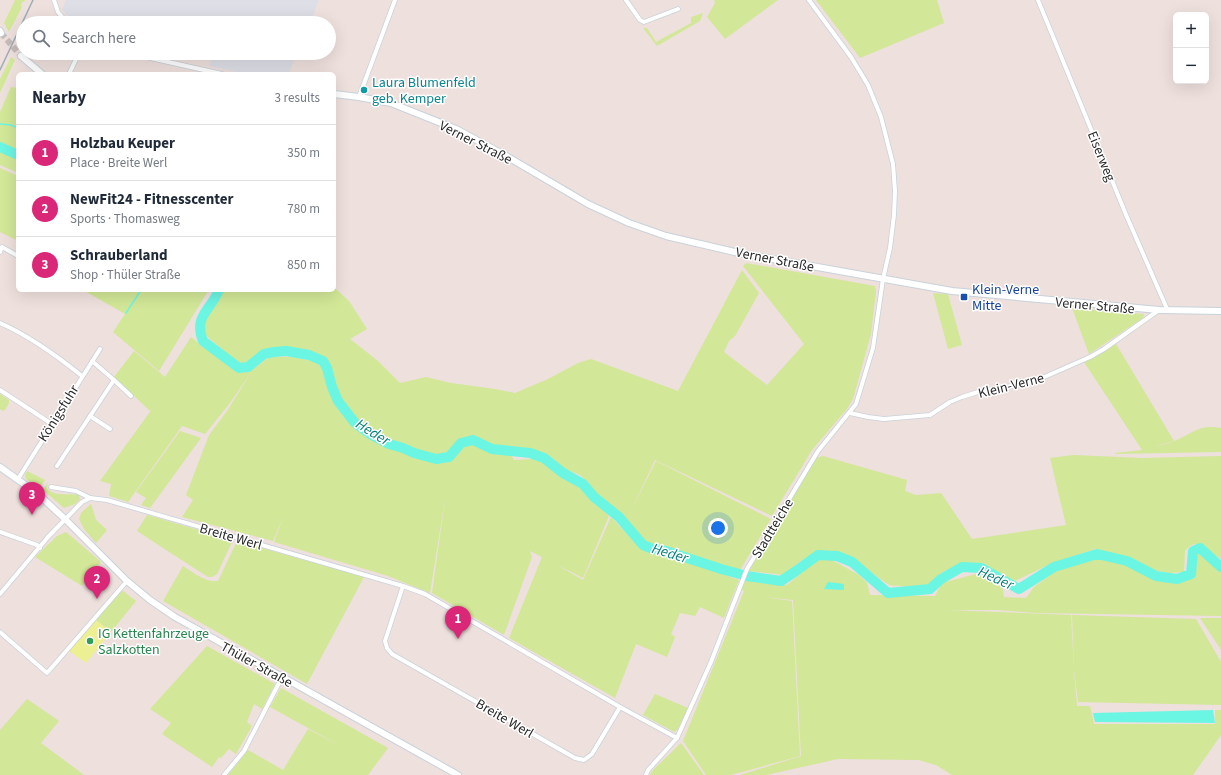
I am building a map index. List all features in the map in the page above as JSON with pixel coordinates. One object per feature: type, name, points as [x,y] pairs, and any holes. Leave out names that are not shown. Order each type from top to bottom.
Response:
[{"type":"main road","points":[[26,60],[40,72]]},
{"type":"main road","name":"Verner Straße","points":[[336,94],[391,103],[456,129],[508,157],[588,204],[629,223],[666,236],[739,253],[967,293],[1168,311],[1221,311]]},
{"type":"main road","name":"Thüler Straße","points":[[0,467],[38,494],[126,581],[175,617],[458,775]]},
{"type":"street","points":[[54,0],[58,12],[61,16]]},
{"type":"street","points":[[359,97],[395,0]]},
{"type":"street","points":[[626,0],[640,20],[644,22],[678,9]]},
{"type":"street","name":"Stadtteiche","points":[[646,775],[648,770],[677,738],[711,662],[747,570],[818,451],[856,404],[860,396],[873,348],[883,279],[890,248],[895,204],[893,164],[886,133],[875,101],[861,71],[809,0]]},
{"type":"street","name":"Eiserweg","points":[[1038,0],[1127,217],[1168,311]]},
{"type":"street","points":[[70,72],[76,60]]},
{"type":"street","points":[[159,60],[213,72]]},
{"type":"street","points":[[1,249],[16,255]]},
{"type":"street","name":"Klein-Verne","points":[[850,413],[884,419],[930,415],[950,402],[962,397],[978,392],[1033,382],[1090,357],[1104,349],[1158,310]]},
{"type":"street","points":[[0,323],[16,330],[50,350],[82,376]]},
{"type":"street","name":"Königsfuhr","points":[[18,479],[100,349]]},
{"type":"street","points":[[92,361],[131,396]]},
{"type":"street","points":[[57,466],[114,380]]},
{"type":"street","points":[[0,390],[52,424]]},
{"type":"street","points":[[90,416],[110,429]]},
{"type":"street","name":"Breite Werl","points":[[50,487],[76,491],[90,498],[107,500],[403,586],[425,594],[620,707],[677,738]]},
{"type":"street","points":[[0,594],[82,502],[90,498]]},
{"type":"street","points":[[0,532],[37,545],[40,548]]},
{"type":"street","points":[[0,632],[47,673],[126,581]]},
{"type":"street","name":"Breite Werl","points":[[403,586],[385,641],[387,648],[392,654],[575,758],[584,760],[592,754],[620,707]]},
{"type":"street","points":[[224,775],[244,751],[282,677]]},
{"type":"shaded area","points":[[66,0],[319,0],[313,16],[67,16],[62,9]]},
{"type":"shaded area","points":[[211,60],[294,60],[290,72],[237,72],[209,66]]},
{"type":"green space","points":[[15,0],[25,0],[22,2],[22,7],[9,32],[4,23]]},
{"type":"green space","points":[[714,0],[778,0],[725,39],[707,17],[715,3]]},
{"type":"green space","points":[[816,0],[937,0],[944,23],[860,58]]},
{"type":"green space","points":[[703,13],[700,21],[657,46],[643,28],[647,28],[656,42],[691,23],[691,17]]},
{"type":"green space","points":[[11,57],[15,60],[0,93],[0,79]]},
{"type":"green space","points":[[11,87],[16,88],[16,153],[0,146],[0,112]]},
{"type":"green space","points":[[0,151],[16,157],[16,172],[0,165]]},
{"type":"green space","points":[[0,168],[16,175],[16,240],[0,232]]},
{"type":"green space","points":[[746,263],[875,286],[876,291],[871,334],[853,399],[847,409],[812,450],[772,516],[655,460],[629,515],[656,461],[771,519],[740,570],[645,542],[622,516],[596,494],[588,482],[580,475],[565,469],[547,454],[528,449],[493,445],[472,437],[464,437],[449,453],[436,456],[420,452],[391,441],[413,458],[446,463],[461,448],[471,444],[511,455],[514,460],[541,460],[580,486],[609,516],[583,578],[555,564],[583,580],[611,517],[644,550],[693,564],[739,580],[724,618],[700,607],[695,616],[680,613],[671,634],[675,637],[667,657],[636,644],[615,698],[509,638],[542,557],[530,551],[532,557],[504,635],[432,593],[446,493],[430,593],[388,576],[274,542],[284,515],[273,541],[182,517],[193,500],[186,495],[209,435],[227,411],[252,371],[230,403],[205,434],[182,426],[128,502],[109,496],[111,484],[100,481],[152,409],[150,411],[114,377],[134,351],[165,377],[191,337],[235,369],[240,371],[249,371],[267,359],[286,357],[303,359],[317,363],[323,368],[325,377],[325,370],[330,368],[332,373],[328,362],[319,355],[304,350],[287,348],[264,351],[255,356],[248,364],[240,365],[203,333],[204,323],[221,292],[336,292],[336,289],[349,301],[367,329],[350,339],[378,361],[400,383],[426,377],[451,383],[515,393],[548,379],[578,363],[591,359],[678,391],[742,270],[759,293],[735,336],[729,341],[724,352],[767,385],[804,344],[743,266]]},
{"type":"green space","points":[[86,292],[207,292],[159,371],[113,332],[125,314]]},
{"type":"green space","points":[[933,293],[948,294],[962,345],[948,349]]},
{"type":"green space","points":[[1072,308],[1144,314],[1143,318],[1089,354]]},
{"type":"green space","points":[[1116,344],[1174,441],[1196,430],[1207,427],[1221,428],[1221,452],[1115,454],[1142,450],[1084,362]],"holes":[[[1174,441],[1167,444],[1153,447]]]},
{"type":"green space","points":[[0,394],[9,400],[9,403],[3,411],[0,409]]},
{"type":"green space","points":[[180,431],[201,438],[150,508],[141,505],[146,498],[136,492]]},
{"type":"green space","points":[[1073,455],[1143,458],[1221,456],[1221,559],[1200,545],[1195,544],[1185,551],[1184,572],[1170,573],[1157,571],[1127,559],[1095,549],[1048,565],[1015,581],[980,566],[970,564],[949,568],[927,586],[890,585],[846,557],[836,553],[826,552],[806,558],[784,575],[749,571],[816,458],[823,456],[907,480],[905,491],[916,495],[941,493],[972,539],[1066,525],[1050,458]]},
{"type":"green space","points":[[27,471],[45,480],[40,488],[26,479],[25,475]]},
{"type":"green space","points":[[48,482],[47,488],[49,491],[57,494],[79,495],[80,499],[75,504],[64,508],[43,490]]},
{"type":"green space","points":[[91,504],[96,520],[107,530],[96,543],[84,529],[79,519],[81,513]]},
{"type":"green space","points":[[147,515],[233,540],[217,574],[212,577],[208,577],[137,531]]},
{"type":"green space","points":[[66,532],[101,562],[82,586],[35,557],[57,536]]},
{"type":"green space","points":[[237,541],[364,577],[307,684],[163,601],[183,566],[205,579],[218,581]]},
{"type":"green space","points":[[1200,553],[1221,572],[1221,616],[947,610],[1071,615],[1077,706],[1090,706],[1094,724],[1215,724],[1215,710],[1221,710],[1221,735],[1193,775],[952,775],[936,765],[918,760],[838,759],[766,775],[740,775],[801,756],[793,600],[762,597],[792,601],[800,756],[731,775],[706,775],[683,741],[744,591],[741,589],[744,580],[787,585],[816,561],[823,558],[830,559],[859,575],[867,583],[870,595],[935,596],[942,583],[976,574],[1002,585],[1004,597],[1026,598],[1034,587],[1057,570],[1097,558],[1125,565],[1154,578],[1177,582],[1194,578],[1195,554]]},
{"type":"green space","points":[[123,591],[136,601],[111,632],[96,620],[120,592]]},
{"type":"green space","points":[[1072,615],[1196,619],[1221,662],[1221,705],[1078,702],[1074,670]]},
{"type":"green space","points":[[1200,618],[1221,618],[1221,650]]},
{"type":"green space","name":"IG Kettenfahrzeuge Salzkotten","points":[[96,620],[111,632],[86,663],[69,651]]},
{"type":"green space","points":[[207,646],[275,684],[262,709],[254,704],[247,722],[252,726],[236,754],[229,749],[221,758],[219,757],[212,767],[162,734],[171,723],[150,709]]},
{"type":"green space","points":[[281,688],[388,748],[368,775],[228,775],[248,750],[283,770],[308,729],[344,748],[270,707]]},
{"type":"green space","points":[[655,694],[688,708],[678,729],[674,732],[643,715]]},
{"type":"green space","points":[[27,699],[59,721],[41,743],[84,775],[0,775],[0,730]]},
{"type":"green space","points":[[681,743],[704,775],[650,775],[652,771]]},
{"type":"water","points":[[828,582],[844,584],[844,590],[824,589]]},
{"type":"water","points":[[1213,710],[1215,723],[1095,722],[1093,713]]},
{"type":"waterway","points":[[0,124],[16,127]]},
{"type":"waterway","name":"Heder","points":[[0,147],[16,154]]},
{"type":"waterway","points":[[126,313],[140,292]]},
{"type":"waterway","name":"Heder","points":[[218,292],[204,314],[200,325],[200,332],[203,341],[239,368],[248,367],[264,354],[274,352],[286,351],[309,355],[323,361],[327,368],[332,387],[338,401],[355,423],[370,434],[389,444],[436,459],[449,457],[461,443],[473,440],[492,449],[530,453],[544,458],[563,473],[583,484],[594,497],[619,517],[643,545],[721,569],[747,576],[781,581],[818,555],[837,556],[852,562],[888,593],[930,589],[941,579],[962,567],[981,568],[1019,589],[1054,567],[1097,554],[1127,561],[1156,576],[1177,579],[1191,574],[1193,551],[1200,548],[1221,567]]},
{"type":"tunnel","points":[[1,33],[16,50]]},
{"type":"railway","points":[[25,16],[33,0]]},
{"type":"railway","points":[[0,70],[16,36]]},
{"type":"place","name":"Laura Blumenfeld geb. Kemper","points":[[364,90]]},
{"type":"place","name":"Klein-Verne Mitte","points":[[964,297]]},
{"type":"place","name":"Schrauberland","points":[[32,515]]},
{"type":"place","name":"NewFit24 - Fitnesscenter","points":[[97,599]]},
{"type":"place","name":"Holzbau Keuper","points":[[458,639]]},
{"type":"place","name":"IG Kettenfahrzeuge Salzkotten","points":[[90,641]]}]
